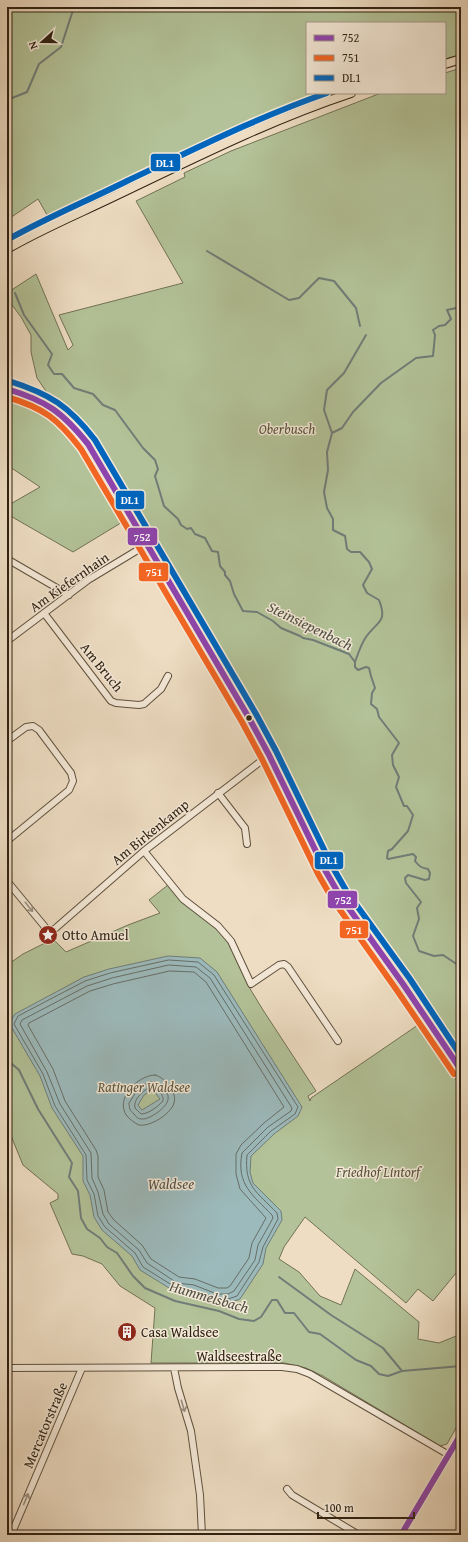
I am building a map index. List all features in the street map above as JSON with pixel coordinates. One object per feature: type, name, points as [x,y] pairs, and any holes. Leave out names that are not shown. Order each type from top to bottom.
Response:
[{"type":"main road","points":[[446,64],[461,59]]},
{"type":"main road","points":[[7,249],[52,224],[115,196],[223,143],[348,94]]},
{"type":"main road","points":[[7,389],[31,396],[58,410],[73,424],[88,444],[269,755],[325,870],[340,896],[403,984],[461,1070]]},
{"type":"street","name":"Am Kiefernhain","points":[[7,641],[88,580],[146,545]]},
{"type":"street","points":[[7,559],[69,595]]},
{"type":"street","name":"Am Bruch","points":[[44,613],[111,701],[116,704],[144,704],[161,689],[168,676]]},
{"type":"street","points":[[7,741],[26,727],[33,726],[39,730],[71,773],[73,780],[69,790],[7,841]]},
{"type":"street","name":"Am Birkenkamp","points":[[7,881],[50,933],[144,850],[269,755]]},
{"type":"street","points":[[218,793],[244,828],[248,844]]},
{"type":"street","points":[[144,850],[183,899],[218,926],[231,941],[251,984],[279,965],[284,964],[288,967],[338,1041]]},
{"type":"street","name":"Waldseestraße","points":[[7,1368],[282,1367],[297,1369],[310,1374],[449,1455]]},
{"type":"street","name":"Mercatorstraße","points":[[11,1535],[82,1368]]},
{"type":"street","points":[[174,1368],[178,1388],[191,1431],[200,1495],[202,1535]]},
{"type":"street","points":[[401,1535],[461,1434]]},
{"type":"street","points":[[287,1489],[292,1495],[359,1535]]},
{"type":"green space","points":[[7,7],[461,7],[461,55],[446,59],[446,22],[306,22],[306,94],[334,94],[278,115],[208,145],[112,192],[50,220],[38,199],[7,220]]},
{"type":"green space","name":"Oberbusch","points":[[461,68],[461,1061],[347,897],[332,872],[262,729],[153,546],[153,542],[91,437],[73,415],[48,394],[37,378],[31,352],[31,335],[21,317],[7,298],[7,293],[36,274],[68,350],[73,345],[59,315],[183,283],[136,201],[185,177],[184,173],[231,151],[378,94],[446,94],[446,73]]},
{"type":"green space","points":[[13,397],[47,414],[71,435],[100,477],[124,521],[73,552],[7,514],[7,506],[40,487],[7,465],[7,406]]},
{"type":"green space","name":"Ratinger Waldsee","points":[[168,885],[216,927],[229,942],[249,987],[316,1091],[308,1096],[310,1101],[311,1098],[418,1025],[461,1087],[461,1267],[433,1301],[418,1289],[406,1303],[305,1217],[284,1247],[279,1259],[299,1272],[320,1296],[341,1305],[355,1269],[419,1322],[418,1339],[439,1343],[461,1334],[461,1419],[447,1444],[440,1446],[323,1376],[306,1368],[284,1363],[151,1363],[155,1308],[120,1286],[102,1264],[83,1256],[72,1254],[50,1203],[58,1199],[58,1194],[23,1165],[7,1126],[7,965],[23,954],[53,939],[66,952],[160,913],[149,900]]},
{"type":"water","name":"Waldsee","points":[[168,956],[200,958],[217,972],[302,1107],[298,1116],[274,1134],[251,1156],[250,1172],[253,1183],[281,1211],[282,1220],[266,1248],[263,1264],[240,1299],[229,1303],[215,1303],[191,1293],[174,1291],[140,1270],[132,1256],[102,1230],[94,1217],[90,1195],[83,1181],[83,1156],[52,1108],[40,1076],[9,1023],[15,1014],[84,977],[109,969]],"holes":[[[153,1090],[160,1099],[142,1110],[138,1105],[144,1095]]]},
{"type":"waterway","points":[[7,100],[27,92],[39,64],[61,47],[74,7]]},
{"type":"waterway","points":[[207,251],[289,300],[299,298],[319,278],[334,281],[356,308],[360,326]]},
{"type":"waterway","name":"Steinsiepenbach","points":[[15,293],[24,315],[52,354],[48,365],[54,374],[62,374],[74,388],[93,394],[103,405],[115,410],[143,448],[155,460],[158,469],[155,476],[164,506],[178,519],[181,525],[187,529],[191,528],[195,534],[205,538],[212,551],[218,552],[220,566],[230,581],[234,594],[243,611],[257,612],[273,621],[281,628],[303,638],[313,640],[349,654],[355,662]]},
{"type":"waterway","points":[[461,307],[447,310],[451,319],[445,325],[439,326],[433,330],[435,335],[433,356],[416,358],[381,383],[353,412],[342,428],[332,433],[327,452],[328,470],[324,492],[327,508],[333,519],[333,530],[345,536],[347,549],[351,552],[360,552],[369,562],[372,569],[363,585],[367,593],[379,600],[382,613],[382,618],[366,637],[355,662],[355,667],[358,670],[366,667],[369,668],[375,688],[372,693],[371,704],[377,709],[379,717],[399,743],[392,755],[393,765],[399,777],[396,787],[404,806],[407,806],[413,815],[408,831],[392,849],[388,851],[387,858],[413,854],[416,857],[415,861],[422,867],[428,869],[430,873],[429,879],[425,880],[408,875],[405,878],[406,883],[421,902],[417,908],[419,919],[413,936],[419,951],[434,956],[443,955],[461,967]]},
{"type":"waterway","points":[[332,433],[324,410],[327,390],[344,373],[366,335]]},
{"type":"waterway","name":"Hummelsbach","points":[[7,1055],[12,1064],[19,1070],[38,1109],[72,1163],[69,1177],[78,1191],[81,1218],[87,1229],[100,1238],[107,1247],[117,1253],[133,1276],[145,1288],[175,1301],[219,1311],[239,1319],[254,1321],[261,1317],[272,1300],[277,1300],[285,1313],[294,1313],[309,1332],[320,1334],[356,1360],[371,1366],[379,1374],[388,1376],[402,1371],[461,1366]]},
{"type":"waterway","points":[[279,1277],[331,1315],[383,1348],[402,1371]]},
{"type":"transit line","name":"DL1","points":[[7,240],[226,134],[301,102],[324,94]]},
{"type":"transit line","name":"DL1","points":[[9,381],[36,391],[58,403],[76,418],[95,440],[256,714],[276,751],[332,866],[347,892],[410,979],[461,1056]]},
{"type":"transit line","name":"752","points":[[7,389],[33,398],[53,409],[70,424],[88,444],[249,718],[269,755],[325,870],[340,896],[403,984],[461,1070]]},
{"type":"transit line","name":"751","points":[[7,397],[41,410],[57,422],[81,449],[242,722],[262,759],[318,874],[333,900],[454,1074]]},
{"type":"transit line","name":"752","points":[[401,1535],[461,1434]]},
{"type":"place","name":"Otto Amuel","points":[[48,935]]},
{"type":"place","name":"Casa Waldsee","points":[[127,1332]]},
{"type":"park label","name":"Friedhof Lintorf","points":[[378,1172]]}]
